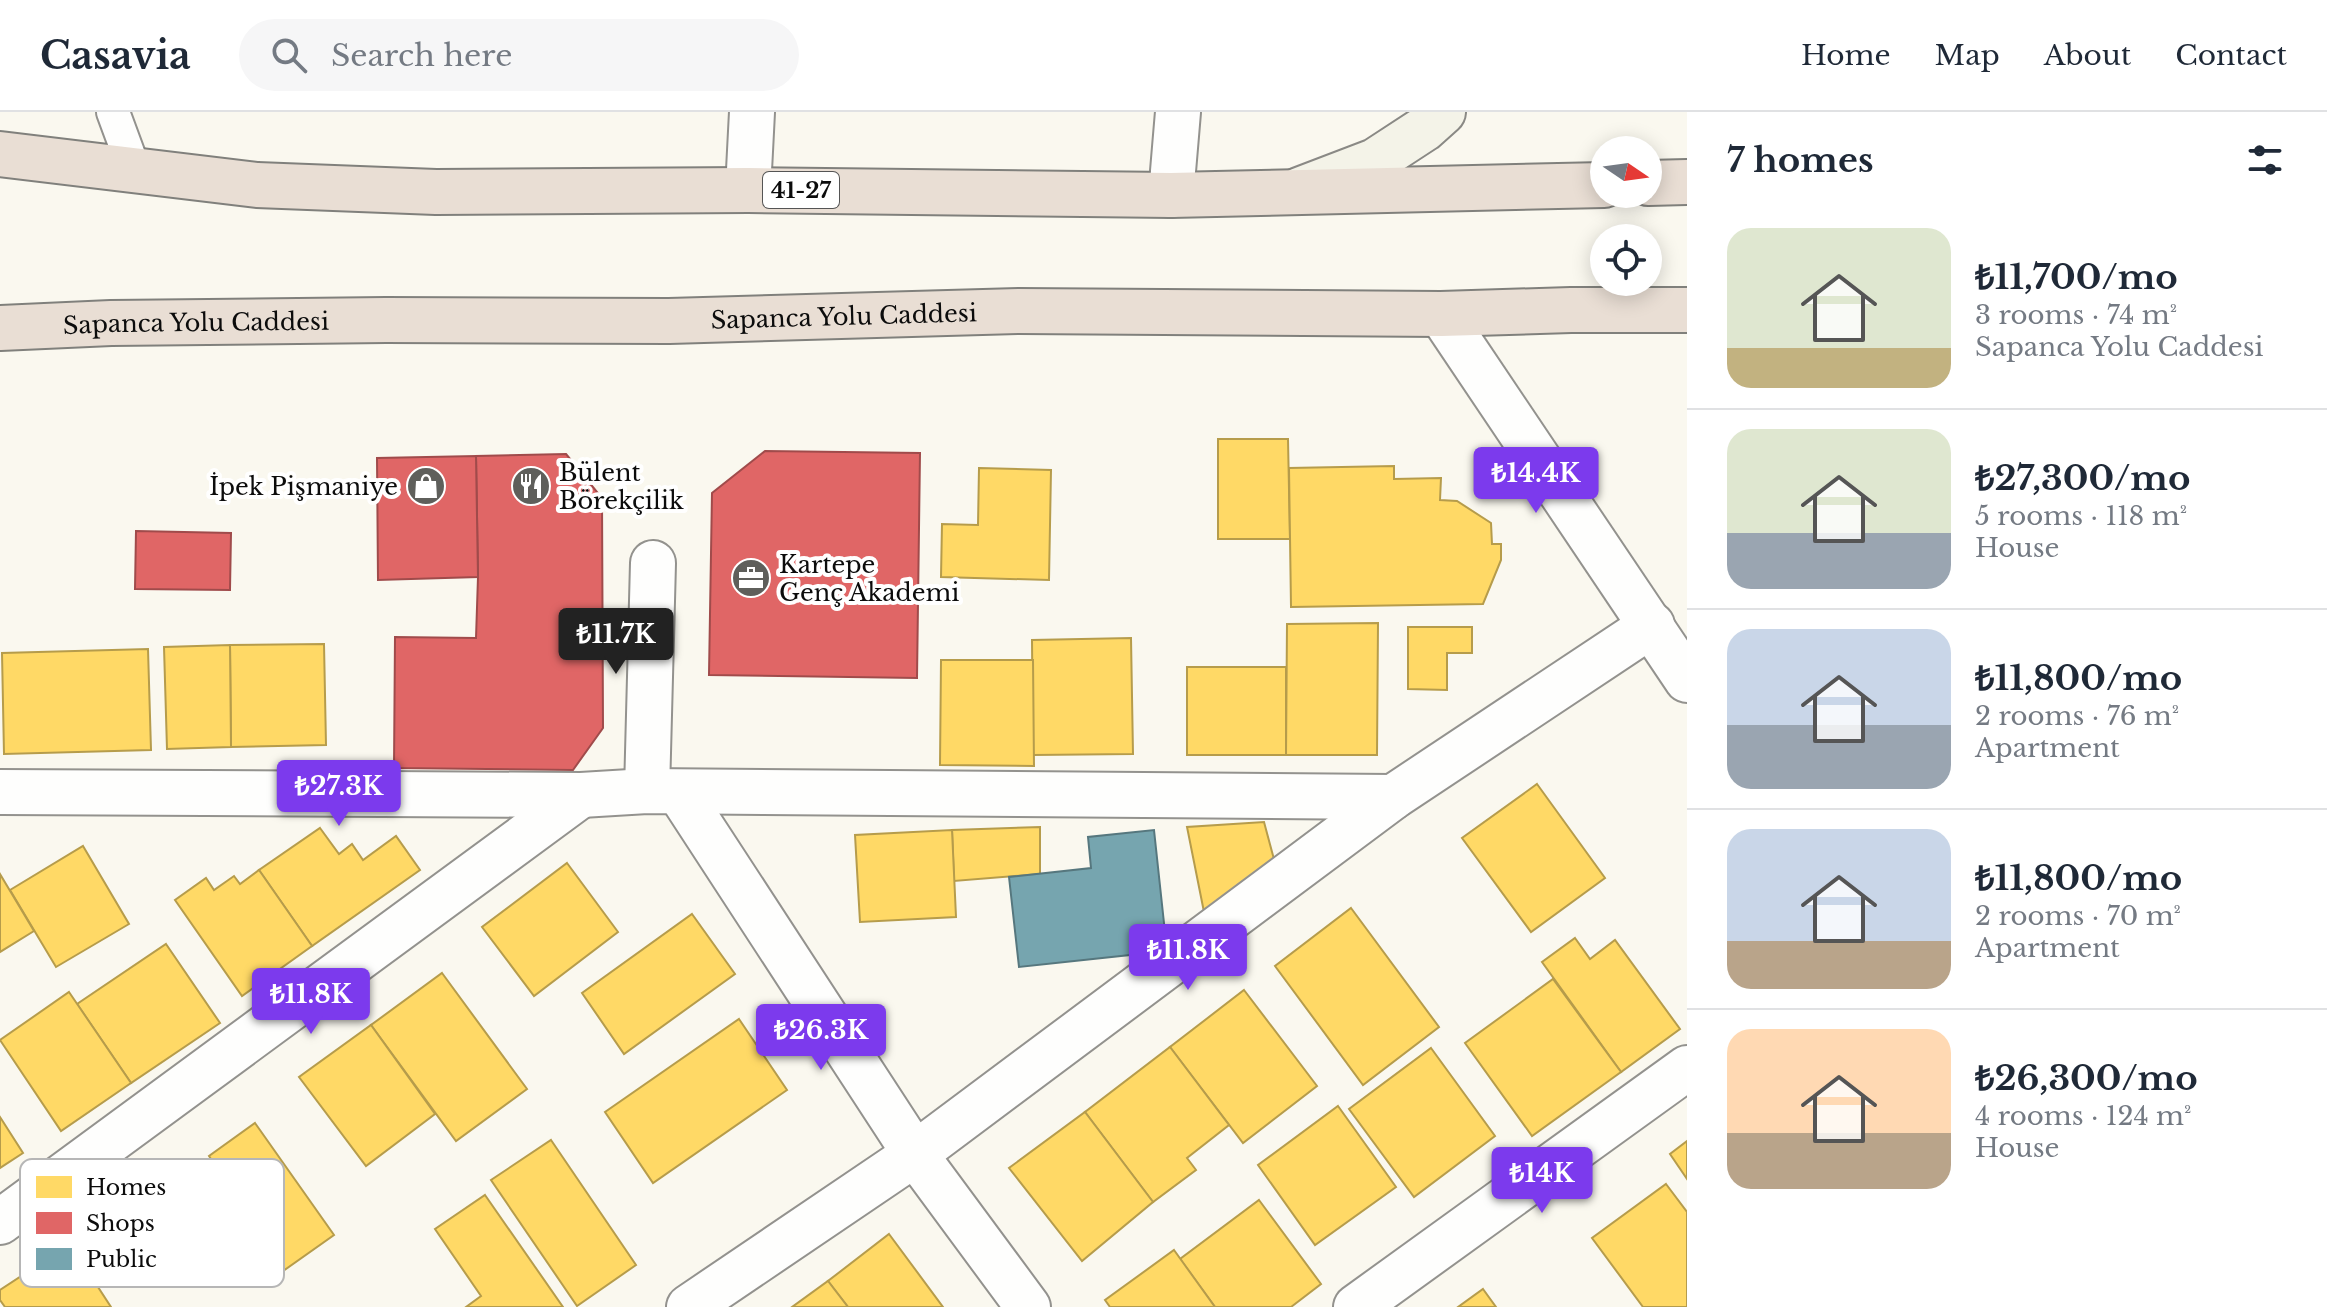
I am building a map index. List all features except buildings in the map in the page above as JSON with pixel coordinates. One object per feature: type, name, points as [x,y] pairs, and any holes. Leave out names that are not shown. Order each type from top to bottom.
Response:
[{"type":"highway","name":"41-27","points":[[0,154],[257,185],[436,192],[748,190],[1171,195],[1590,185]]},
{"type":"highway","points":[[1662,183],[1687,182]]},
{"type":"highway","name":"Sapanca Yolu Caddesi","points":[[0,328],[294,321],[669,321],[1019,311],[1441,314],[1687,310]]},
{"type":"street","points":[[748,190],[752,112]]},
{"type":"street","points":[[1171,195],[1178,112]]},
{"type":"street","points":[[1292,193],[1375,161],[1424,129],[1443,112]]},
{"type":"street","points":[[1441,314],[1687,680]]},
{"type":"street","points":[[653,563],[663,792],[915,1154],[1028,1307]]},
{"type":"street","points":[[689,1307],[915,1154],[1393,797],[1652,625]]},
{"type":"street","points":[[0,792],[1393,797]]},
{"type":"street","points":[[86,1159],[581,795]]},
{"type":"street","points":[[1356,1307],[1687,1068]]},
{"type":"street","points":[[0,1222],[20,1207]]},
{"type":"lane","points":[[113,112],[134,169]]},
{"type":"place","name":"İpek Pişmaniye","points":[[426,486]]},
{"type":"place","name":"Bülent Börekçilik","points":[[531,486]]},
{"type":"place","name":"Kartepe Genç Akademi","points":[[751,578]]}]
